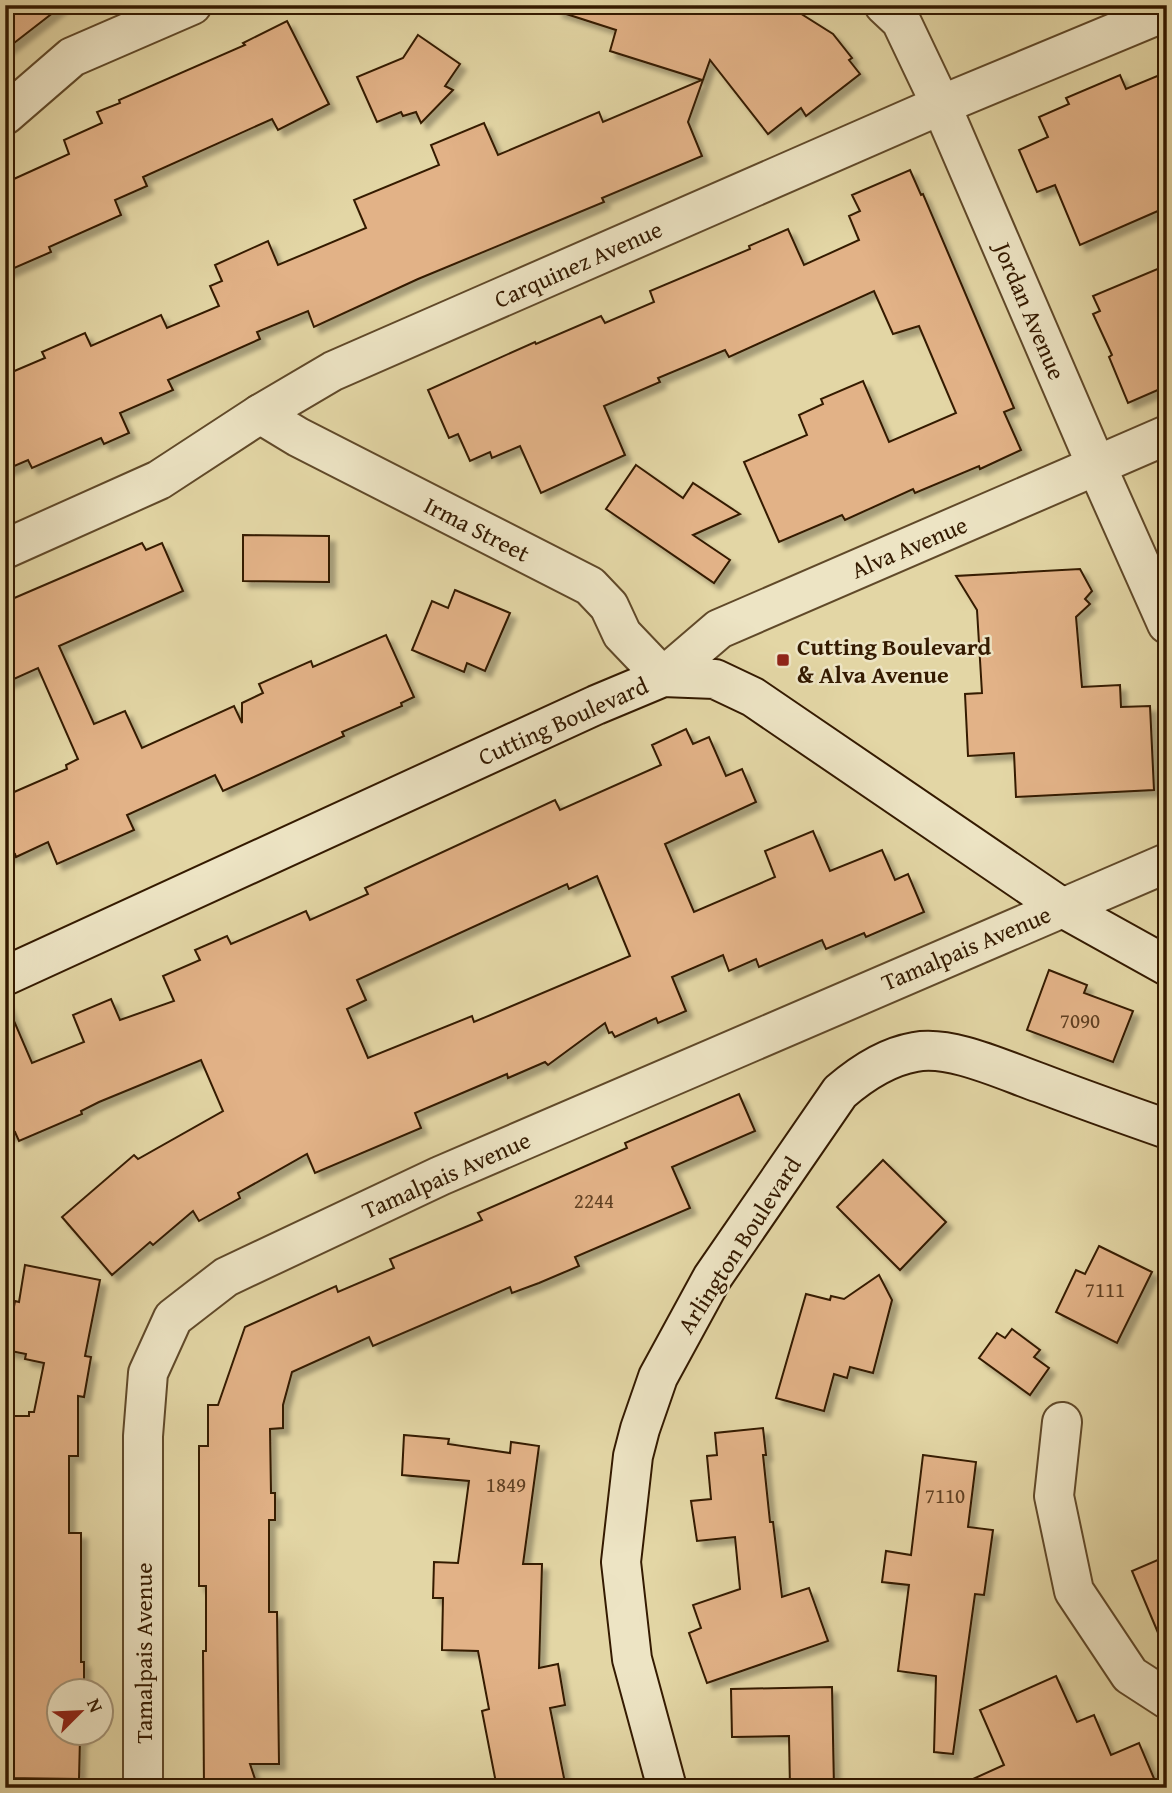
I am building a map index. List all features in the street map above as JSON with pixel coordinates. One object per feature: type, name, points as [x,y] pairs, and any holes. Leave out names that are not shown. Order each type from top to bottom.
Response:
[{"type":"street","points":[[5,115],[72,57],[192,5]]},
{"type":"street","name":"Jordan Avenue","points":[[884,5],[901,21],[941,105],[1167,624]]},
{"type":"street","name":"Carquinez Avenue","points":[[5,549],[159,480],[332,371],[941,105],[1167,11]]},
{"type":"street","name":"Irma Street","points":[[260,414],[298,437],[590,586],[609,606],[622,634],[663,677]]},
{"type":"street","name":"Alva Avenue","points":[[663,677],[719,629],[1167,435]]},
{"type":"street","name":"Cutting Boulevard","points":[[5,976],[583,710],[663,677],[715,679],[753,696],[1061,907],[1167,966]]},
{"type":"street","name":"Tamalpais Avenue","points":[[143,1788],[145,1411],[148,1373],[173,1318],[226,1277],[427,1182],[1167,863]]},
{"type":"street","name":"Arlington Boulevard","points":[[667,1788],[632,1659],[621,1562],[633,1456],[658,1377],[712,1278],[840,1092],[861,1074],[886,1060],[917,1051],[944,1052],[977,1061],[1167,1129]]},
{"type":"street","points":[[1062,1422],[1054,1496],[1074,1591],[1130,1675],[1167,1699]]},
{"type":"building","points":[[5,5],[63,5],[5,50]]},
{"type":"building","points":[[558,5],[787,5],[833,34],[852,58],[849,60],[860,74],[806,116],[801,108],[768,134],[710,60],[688,122],[702,156],[602,198],[604,202],[418,279],[314,327],[308,311],[257,332],[260,339],[168,380],[173,390],[120,413],[129,433],[104,444],[101,438],[32,468],[28,460],[5,470],[5,375],[45,358],[42,352],[85,333],[91,346],[161,315],[167,328],[219,306],[210,286],[222,281],[215,265],[268,241],[278,265],[366,228],[354,200],[439,165],[431,145],[484,123],[498,155],[599,112],[603,122],[702,80],[610,51],[616,30],[557,11]]},
{"type":"building","points":[[287,21],[329,104],[278,130],[272,119],[143,177],[147,186],[115,200],[121,215],[49,247],[51,252],[5,272],[5,183],[69,154],[64,140],[102,123],[97,112],[245,45],[243,43]]},
{"type":"building","points":[[418,35],[460,64],[445,86],[453,90],[421,123],[416,112],[403,116],[401,112],[377,122],[357,77],[403,58]]},
{"type":"building","points":[[1167,72],[1167,207],[1080,245],[1055,185],[1037,192],[1019,150],[1048,137],[1039,117],[1069,104],[1066,98],[1120,75],[1126,89]]},
{"type":"building","points":[[910,170],[921,195],[923,194],[1014,408],[1004,412],[1021,450],[980,469],[979,466],[915,493],[913,489],[845,520],[842,515],[779,542],[744,462],[807,435],[799,415],[823,404],[821,399],[863,381],[889,442],[956,413],[919,326],[893,334],[874,291],[729,357],[725,350],[658,378],[660,382],[604,406],[625,455],[541,493],[520,446],[492,458],[490,452],[470,461],[458,434],[449,438],[428,390],[601,316],[605,323],[654,302],[650,291],[750,249],[749,246],[788,229],[804,265],[859,240],[849,216],[860,211],[852,195]]},
{"type":"building","points":[[1167,265],[1167,386],[1128,403],[1109,357],[1112,355],[1093,314],[1100,311],[1093,296]]},
{"type":"building","points":[[636,465],[683,498],[693,483],[740,514],[693,535],[730,560],[714,583],[606,509]]},
{"type":"building","points":[[243,535],[329,536],[329,582],[243,581]]},
{"type":"building","points":[[142,543],[146,550],[162,543],[183,591],[59,646],[94,724],[125,711],[142,748],[234,706],[242,723],[242,703],[263,693],[259,684],[311,661],[313,667],[386,635],[414,697],[401,703],[402,706],[342,732],[344,736],[223,791],[215,775],[127,815],[134,830],[57,864],[48,842],[16,857],[15,854],[5,858],[5,796],[67,769],[66,765],[78,759],[38,668],[5,683],[5,602]]},
{"type":"building","points":[[1080,569],[1092,591],[1085,599],[1090,604],[1076,617],[1082,687],[1120,685],[1121,707],[1150,706],[1154,790],[1016,797],[1014,753],[968,756],[965,694],[982,693],[977,610],[956,576]]},
{"type":"building","points":[[455,590],[510,613],[485,671],[467,663],[464,672],[412,650],[432,601],[448,608]]},
{"type":"building","points":[[686,729],[693,744],[709,737],[726,776],[742,769],[756,802],[665,844],[694,912],[775,877],[765,851],[813,831],[830,871],[882,850],[895,880],[908,874],[924,912],[866,937],[864,933],[826,949],[822,940],[759,967],[756,959],[729,971],[723,955],[672,977],[686,1011],[658,1023],[656,1018],[615,1037],[612,1032],[609,1033],[605,1023],[548,1065],[545,1062],[508,1078],[507,1074],[415,1113],[421,1128],[315,1173],[307,1154],[238,1193],[240,1198],[199,1221],[193,1211],[153,1245],[150,1242],[112,1275],[62,1217],[134,1155],[138,1159],[223,1111],[201,1060],[99,1102],[81,1111],[82,1114],[19,1141],[15,1132],[5,1136],[5,1000],[32,1063],[84,1042],[73,1015],[111,999],[120,1020],[174,1001],[163,976],[200,960],[195,950],[227,936],[231,944],[306,911],[310,920],[368,894],[365,888],[555,800],[560,810],[661,765],[652,745]],"holes":[[[597,876],[630,956],[474,1022],[472,1016],[368,1058],[347,1009],[366,1000],[357,980],[567,884],[569,889]]]},
{"type":"building","points":[[1049,970],[1087,985],[1084,993],[1133,1011],[1113,1062],[1027,1030]]},
{"type":"building","points":[[739,1094],[755,1131],[672,1167],[690,1208],[575,1257],[579,1266],[539,1283],[512,1293],[510,1287],[373,1346],[369,1337],[292,1372],[283,1405],[283,1428],[270,1429],[271,1493],[275,1493],[275,1520],[269,1520],[269,1612],[277,1612],[279,1764],[250,1764],[258,1788],[204,1788],[203,1651],[206,1651],[206,1586],[199,1586],[199,1446],[208,1446],[208,1405],[218,1405],[245,1327],[336,1286],[338,1292],[394,1268],[390,1259],[482,1220],[478,1213],[627,1148],[625,1143]]},
{"type":"building","points":[[883,1160],[946,1222],[900,1270],[837,1207]]},
{"type":"building","points":[[1099,1246],[1152,1272],[1117,1343],[1056,1312],[1076,1270],[1085,1274]]},
{"type":"building","points":[[25,1265],[100,1280],[85,1356],[91,1357],[84,1397],[78,1396],[78,1456],[69,1456],[69,1533],[81,1533],[81,1662],[84,1662],[84,1678],[46,1678],[46,1748],[80,1748],[79,1779],[5,1778],[5,1416],[29,1416],[29,1412],[34,1412],[44,1363],[25,1359],[26,1354],[6,1350],[15,1301],[19,1302]]},
{"type":"building","points":[[879,1275],[892,1300],[873,1373],[850,1367],[847,1378],[834,1374],[824,1411],[776,1398],[806,1294],[830,1300],[831,1296],[844,1299]]},
{"type":"building","points":[[1012,1329],[1040,1350],[1034,1357],[1049,1368],[1030,1395],[979,1358],[997,1333],[1005,1338]]},
{"type":"building","points":[[763,1428],[770,1522],[773,1522],[782,1597],[809,1588],[828,1641],[707,1683],[689,1633],[701,1628],[693,1605],[740,1589],[735,1537],[697,1541],[691,1501],[711,1499],[707,1456],[717,1455],[715,1433]]},
{"type":"building","points":[[404,1435],[449,1439],[448,1444],[510,1453],[511,1442],[539,1446],[523,1564],[542,1564],[539,1668],[558,1664],[565,1705],[550,1708],[566,1788],[497,1788],[482,1711],[489,1709],[478,1651],[442,1650],[443,1598],[433,1598],[434,1562],[458,1563],[469,1481],[402,1475]]},
{"type":"building","points":[[923,1455],[976,1462],[968,1527],[993,1530],[984,1595],[975,1594],[953,1754],[934,1752],[936,1676],[898,1671],[909,1585],[882,1582],[886,1551],[911,1555]]},
{"type":"building","points":[[1167,1556],[1167,1654],[1132,1571]]},
{"type":"building","points":[[1056,1676],[1077,1722],[1094,1715],[1111,1755],[1139,1743],[1158,1788],[953,1788],[1004,1765],[980,1710]]},
{"type":"building","points":[[832,1687],[834,1788],[790,1788],[789,1736],[732,1737],[731,1689]]},
{"type":"place","name":"Cutting Boulevard & Alva Avenue","points":[[783,660]]}]
